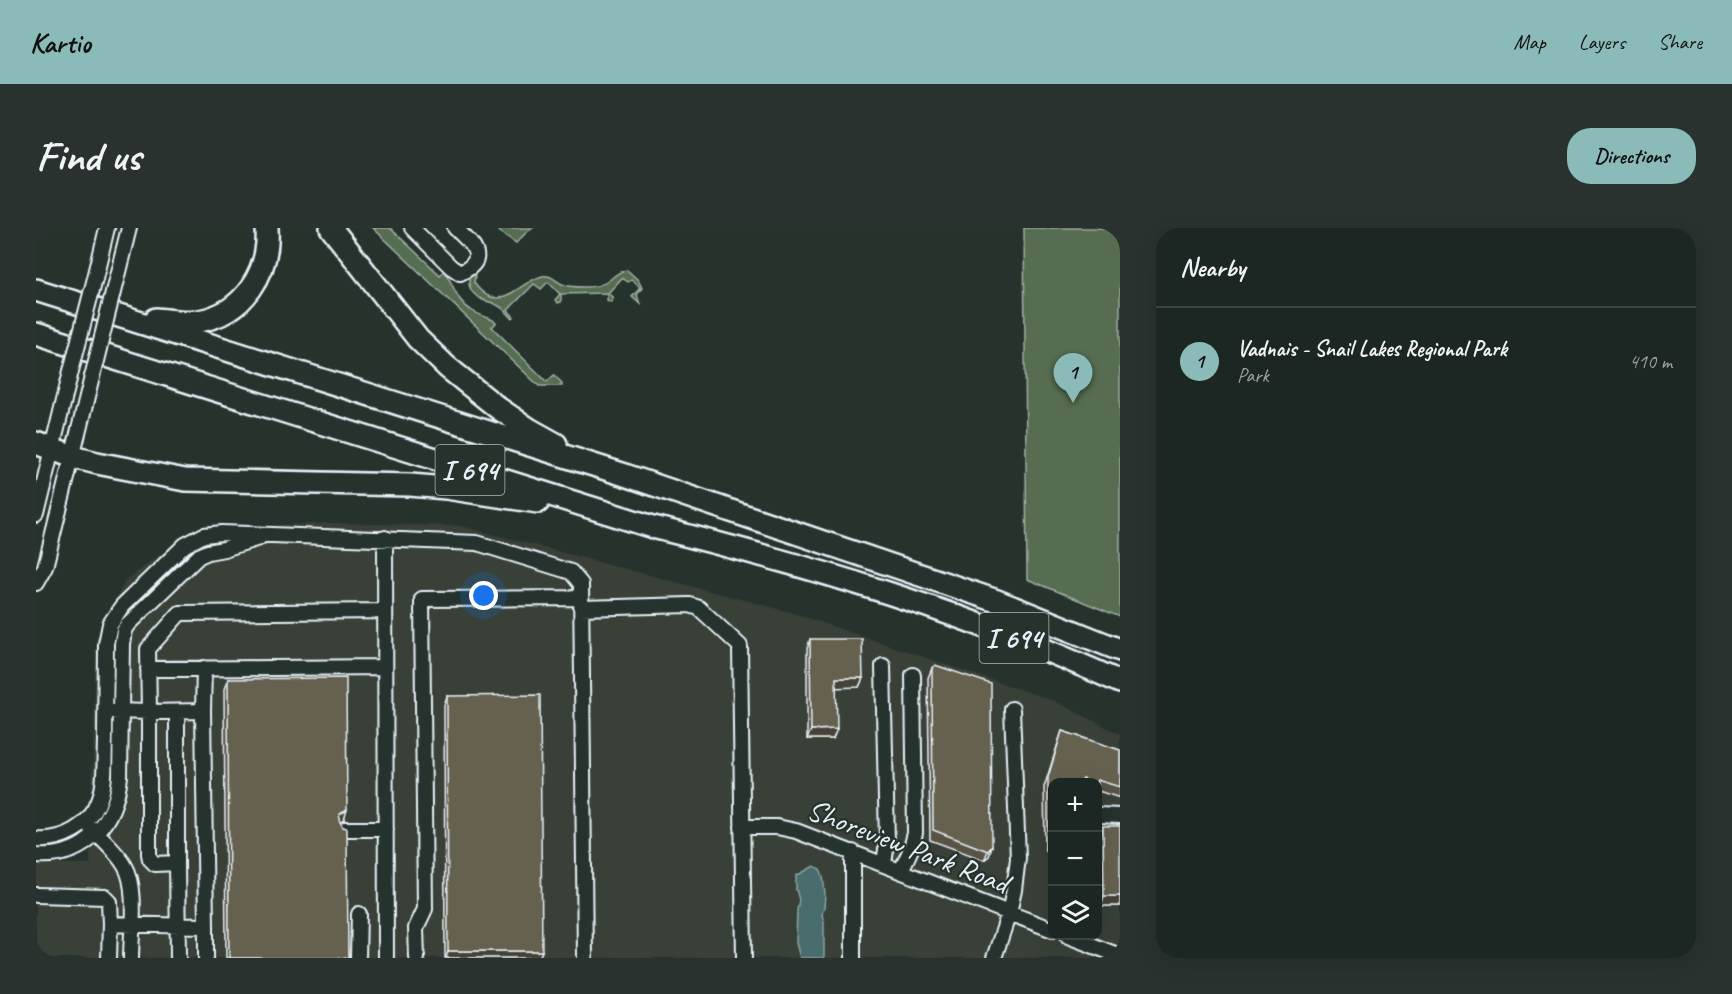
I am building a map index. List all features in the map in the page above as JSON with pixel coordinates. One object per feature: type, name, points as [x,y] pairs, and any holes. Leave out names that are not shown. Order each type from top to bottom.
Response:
[{"type":"highway","points":[[119,316],[185,322],[200,320],[225,311],[238,303],[256,281],[266,254],[267,228]]},
{"type":"highway","points":[[331,228],[418,339],[475,392],[554,443],[622,474]]},
{"type":"highway","name":"I 694","points":[[36,290],[622,474],[997,601],[1120,651]]},
{"type":"highway","name":"I 694","points":[[36,334],[636,522],[804,567],[874,589],[1028,644],[1120,682]]},
{"type":"highway","points":[[44,447],[73,457],[185,480],[410,484],[543,503],[636,522]]},
{"type":"street","points":[[36,515],[44,447],[71,371],[107,228]]},
{"type":"street","points":[[36,583],[45,567],[129,228]]},
{"type":"street","points":[[412,228],[460,273],[469,269],[476,261],[477,253],[472,244],[456,228]]},
{"type":"street","points":[[36,839],[50,840],[72,832],[94,810],[102,792],[104,775],[108,631],[113,618],[122,606],[185,545],[194,539],[213,533],[477,543],[571,572],[581,584],[585,958]]},
{"type":"street","points":[[36,855],[52,855],[78,847],[96,834],[115,805],[119,792],[123,637],[124,630],[132,618],[199,556],[270,535]]},
{"type":"street","points":[[358,958],[372,936],[386,830],[385,538]]},
{"type":"street","points":[[417,958],[416,928],[425,909],[422,598],[690,605],[699,608],[740,646],[744,958]]},
{"type":"street","points":[[177,863],[155,864],[150,859],[148,649],[180,613],[385,611]]},
{"type":"street","points":[[883,666],[887,842],[884,864]]},
{"type":"street","points":[[148,669],[385,667]]},
{"type":"street","points":[[204,668],[206,958]]},
{"type":"street","points":[[901,871],[915,833],[913,675]]},
{"type":"street","points":[[994,958],[1009,913],[1018,858],[1012,709]]},
{"type":"street","points":[[105,710],[203,711]]},
{"type":"street","points":[[177,712],[178,958]]},
{"type":"street","points":[[1102,815],[1120,816]]},
{"type":"street","points":[[85,821],[126,866],[132,891],[131,958]]},
{"type":"street","name":"Shoreview Park Road","points":[[742,827],[777,827],[796,831],[1048,928]]},
{"type":"street","points":[[344,830],[386,830]]},
{"type":"street","points":[[853,852],[854,958]]},
{"type":"street","points":[[36,895],[105,897],[109,901],[109,958]]},
{"type":"street","points":[[359,914],[386,958]]},
{"type":"street","points":[[110,924],[206,926]]},
{"type":"street","points":[[1078,940],[1120,956]]},
{"type":"shaded area","points":[[331,523],[461,526],[790,612],[1054,701],[1120,734],[1120,958],[36,958],[36,864],[90,864],[96,639],[126,579],[196,529]]},
{"type":"green space","points":[[373,228],[390,228],[440,275],[444,271],[466,306],[493,320],[496,323],[492,327],[547,382],[554,375],[562,386],[539,386]]},
{"type":"green space","points":[[497,228],[533,228],[516,243]]},
{"type":"green space","points":[[1024,228],[1120,228],[1120,617],[1027,579]]},
{"type":"green space","points":[[476,268],[474,283],[483,293],[499,298],[542,276],[550,277],[567,286],[591,287],[603,284],[627,270],[638,280],[642,288],[637,295],[640,304],[632,297],[640,288],[632,280],[628,282],[622,278],[608,293],[613,298],[611,302],[607,300],[607,293],[561,294],[561,302],[558,303],[555,300],[560,294],[548,282],[541,289],[534,284],[508,310],[514,317],[512,318],[507,312],[478,297],[471,290],[470,277]]},
{"type":"water","points":[[814,866],[820,869],[823,876],[825,894],[822,914],[824,958],[800,958],[796,943],[799,900],[796,876]]},
{"type":"building","points":[[810,639],[862,639],[863,678],[836,678],[837,729],[811,730]]},
{"type":"building","points":[[935,665],[991,684],[992,846],[988,851],[933,830],[932,668]]},
{"type":"building","points":[[346,678],[347,810],[340,814],[339,820],[343,827],[347,828],[348,958],[229,958],[228,679]]},
{"type":"building","points":[[540,695],[542,951],[448,951],[447,696]]},
{"type":"building","points":[[1062,731],[1120,750],[1120,787],[1102,782],[1102,778],[1048,777]]},
{"type":"building","points":[[1103,826],[1120,826],[1120,896],[1104,896]]},
{"type":"place","name":"Vadnais - Snail Lakes Regional Park","points":[[1073,403]]}]
